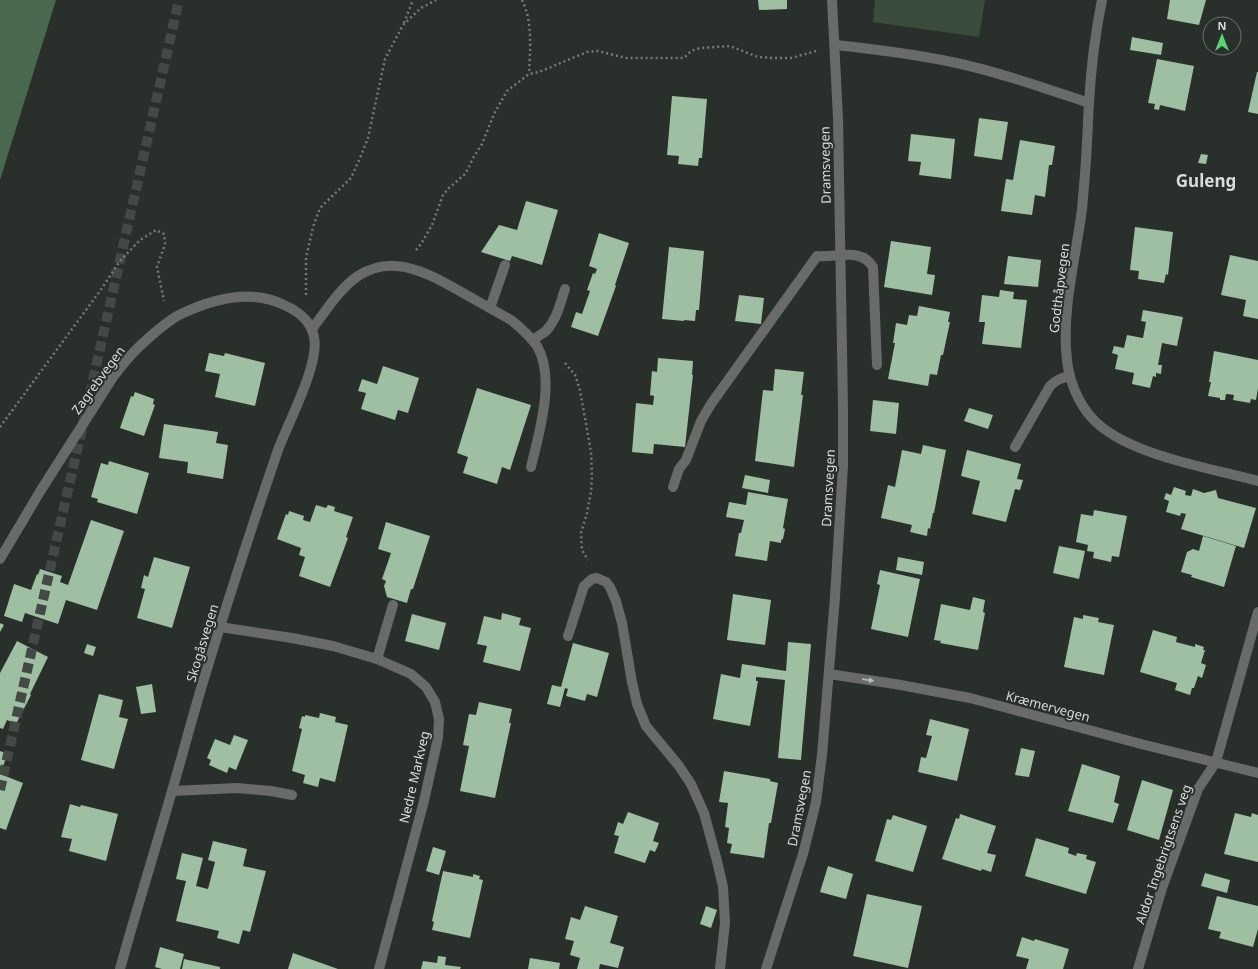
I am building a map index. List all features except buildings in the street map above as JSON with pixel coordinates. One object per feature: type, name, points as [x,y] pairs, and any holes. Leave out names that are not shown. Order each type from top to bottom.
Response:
[{"type":"street","name":"Dramsvegen","points":[[766,969],[803,854],[816,802],[830,674],[843,466],[838,124],[832,0]]},
{"type":"street","name":"Godthåpvegen","points":[[1102,0],[1093,60],[1084,183],[1067,313],[1066,341],[1067,361],[1070,376],[1082,404],[1091,418],[1101,427],[1120,438],[1141,448],[1187,463],[1258,481]]},
{"type":"street","points":[[835,45],[907,54],[953,62],[1036,85],[1089,104]]},
{"type":"street","points":[[673,487],[679,469],[686,460],[701,421],[711,404],[817,256],[859,255],[869,260],[873,267],[877,365]]},
{"type":"street","points":[[490,308],[505,265]]},
{"type":"street","points":[[312,329],[338,294],[359,276],[368,270],[377,267],[397,266],[433,276],[511,320],[522,329],[535,344],[543,363],[545,381],[544,404],[541,425],[531,467]]},
{"type":"street","points":[[535,344],[554,321],[565,289]]},
{"type":"street","name":"Zagrebvegen","points":[[0,559],[41,490],[113,377],[125,361],[142,344],[178,316],[220,299],[240,296],[265,297],[294,309],[306,319],[312,329]]},
{"type":"street","name":"Skogåsvegen","points":[[120,969],[200,691],[234,580],[282,440],[296,408],[315,353],[315,340],[312,329]]},
{"type":"street","points":[[1015,447],[1050,386],[1056,381],[1070,376]]},
{"type":"street","points":[[568,636],[584,586],[588,581],[597,578],[606,582],[610,587],[616,601],[622,623],[637,704],[646,726],[680,766],[691,784],[704,813],[718,861],[723,887],[724,923],[720,969]]},
{"type":"street","points":[[377,659],[393,605]]},
{"type":"street","name":"Aldor Ingebrigtsens veg","points":[[1138,969],[1162,888],[1198,789],[1216,762],[1258,612]]},
{"type":"street","name":"Nedre Markveg","points":[[220,628],[292,638],[333,646],[377,659],[411,674],[426,687],[435,702],[439,719],[438,738],[424,801],[379,969]]},
{"type":"street","name":"Kræmervegen","points":[[830,674],[970,698],[1141,744],[1258,773]]},
{"type":"street","points":[[172,791],[237,788],[271,791],[292,795]]},
{"type":"path","points":[[306,319],[306,267],[313,227],[320,208],[351,178],[360,158],[368,138],[385,59],[403,25],[413,0]]},
{"type":"path","points":[[403,25],[421,8],[436,0]]},
{"type":"path","points":[[522,0],[527,10],[530,43],[529,74]]},
{"type":"path","points":[[397,266],[416,249],[426,235],[432,225],[443,195],[465,174],[482,144],[494,114],[507,91],[529,74],[539,72],[587,52],[607,53],[626,58],[684,58],[691,52],[700,48],[730,46],[758,57],[791,58],[816,51]]},
{"type":"path","points":[[0,427],[100,291],[120,261],[140,240],[156,230],[164,234],[165,244],[157,267],[166,307],[178,316]]},
{"type":"path","points":[[535,344],[553,353],[562,360],[575,375],[580,390],[591,452],[592,477],[590,500],[581,533],[581,544],[582,550],[597,578]]},
{"type":"green space","points":[[0,0],[56,0],[0,180]]},
{"type":"green space","points":[[875,0],[985,0],[979,37],[873,22]]},
{"type":"tunnel","points":[[0,790],[179,0]]},
{"type":"district","name":"Guleng","points":[[1206,181]]}]
